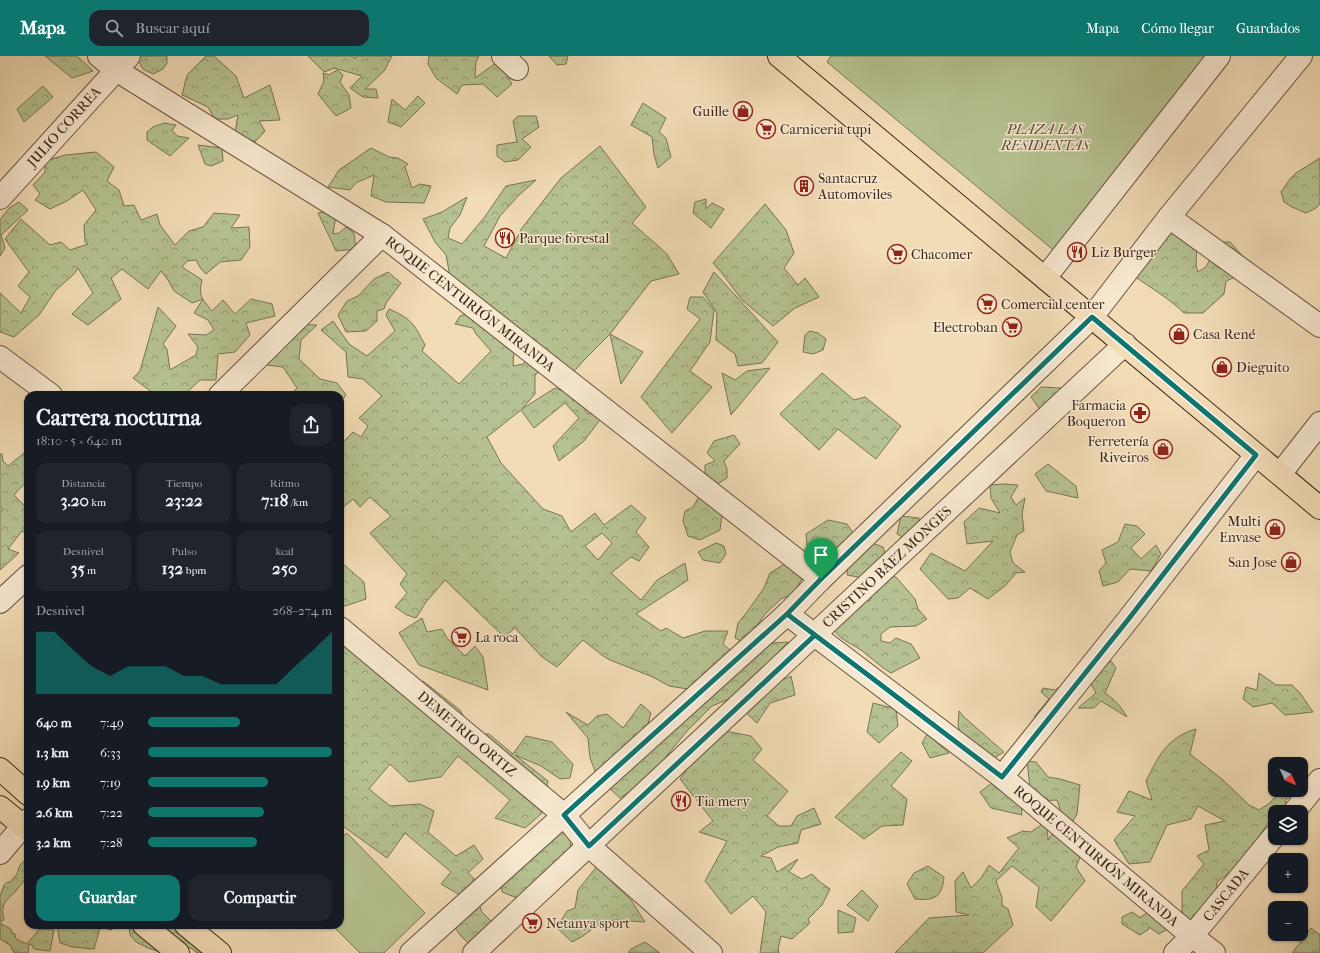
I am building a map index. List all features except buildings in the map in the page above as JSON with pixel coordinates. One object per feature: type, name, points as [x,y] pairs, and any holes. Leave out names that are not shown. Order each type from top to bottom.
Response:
[{"type":"main road","points":[[786,58],[1045,278],[1320,508]]},
{"type":"main road","points":[[0,769],[24,790]]},
{"type":"main road","points":[[0,807],[24,824]]},
{"type":"main road","points":[[149,929],[178,953]]},
{"type":"main road","points":[[191,929],[220,953]]},
{"type":"street","name":"ROQUE CENTURIÓN MIRANDA","points":[[99,56],[122,63],[382,235],[821,579]]},
{"type":"street","points":[[1045,278],[1219,56]]},
{"type":"street","points":[[410,953],[787,614],[821,579],[1092,317],[1169,217],[1301,56]]},
{"type":"street","name":"JULIO CORREA","points":[[0,198],[122,63]]},
{"type":"street","points":[[1169,217],[1320,326]]},
{"type":"street","points":[[224,391],[382,235]]},
{"type":"street","name":"CRISTINO BÁEZ MONGES","points":[[474,953],[1125,344]]},
{"type":"street","points":[[0,357],[46,391]]},
{"type":"street","points":[[1280,474],[1320,423]]},
{"type":"street","points":[[1002,777],[1127,621],[1256,455]]},
{"type":"street","points":[[0,602],[24,580]]},
{"type":"street","name":"ROQUE CENTURIÓN MIRANDA","points":[[787,614],[1002,777],[1214,953]]},
{"type":"street","name":"DEMETRIO ORTIZ","points":[[344,631],[564,815],[589,846],[711,953]]},
{"type":"street","points":[[1300,805],[1320,780]]},
{"type":"street","points":[[0,852],[24,827]]},
{"type":"street","name":"CASCADA","points":[[1175,953],[1192,936],[1268,844]]},
{"type":"green space","points":[[45,56],[77,56],[93,71],[72,78]]},
{"type":"green space","points":[[139,56],[167,56],[167,63],[163,69],[153,74],[143,69],[138,60]]},
{"type":"green space","points":[[206,56],[214,56],[236,76],[244,98],[270,85],[280,120],[259,121],[265,131],[255,142],[235,132],[238,115],[228,119],[215,119],[208,107],[182,95],[187,75]]},
{"type":"green space","points":[[308,56],[353,56],[355,59],[356,56],[392,56],[384,71],[365,89],[376,89],[378,98],[363,97],[350,88],[362,76],[334,68],[324,72]]},
{"type":"green space","points":[[429,56],[479,56],[476,62],[475,78],[496,63],[504,71],[512,84],[497,97],[483,84],[462,85],[457,94],[436,78],[428,64]]},
{"type":"green space","points":[[549,56],[568,56],[566,64],[557,65]]},
{"type":"green space","name":"PLAZA LAS RESIDENTAS","points":[[831,56],[1213,56],[1057,253],[827,62]]},
{"type":"green space","points":[[337,70],[343,75],[340,82],[349,95],[351,108],[336,116],[318,94],[324,81],[323,73],[329,75]]},
{"type":"green space","points":[[43,86],[53,97],[24,122],[17,109]]},
{"type":"green space","points":[[418,96],[425,103],[401,127],[388,122],[392,99],[405,110]]},
{"type":"green space","points":[[643,103],[666,118],[659,132],[666,138],[671,157],[658,168],[654,155],[652,137],[631,125]]},
{"type":"green space","points":[[518,116],[536,116],[539,127],[522,139],[531,147],[518,160],[505,162],[497,156],[497,145],[517,142],[513,121]]},
{"type":"green space","points":[[164,123],[176,125],[172,130],[177,136],[189,138],[170,156],[147,140],[147,132],[153,127]]},
{"type":"green space","points":[[198,145],[222,148],[223,161],[211,166],[205,164]]},
{"type":"green space","points":[[600,146],[646,207],[632,223],[667,254],[679,274],[651,281],[610,334],[569,377],[551,362],[535,375],[535,394],[522,409],[555,388],[570,394],[573,401],[587,399],[585,411],[589,414],[595,411],[602,417],[584,441],[559,461],[553,446],[579,418],[565,403],[534,428],[521,410],[487,437],[501,463],[543,509],[562,516],[571,532],[595,513],[604,525],[631,505],[646,518],[636,532],[649,547],[639,561],[631,557],[611,573],[641,600],[657,580],[685,563],[688,580],[636,614],[661,631],[666,628],[683,638],[705,631],[728,631],[723,644],[738,657],[700,691],[669,686],[653,677],[610,660],[583,640],[557,667],[542,657],[515,628],[504,637],[445,580],[426,602],[416,618],[407,615],[395,607],[407,593],[400,584],[407,574],[370,533],[391,516],[370,497],[360,507],[353,499],[344,507],[344,441],[353,432],[361,437],[368,426],[359,418],[382,396],[363,379],[348,377],[346,352],[321,330],[333,321],[349,344],[367,356],[395,331],[386,315],[389,309],[408,319],[412,323],[425,345],[422,351],[459,384],[491,351],[476,334],[473,328],[455,324],[460,316],[483,309],[451,282],[446,255],[435,242],[423,219],[442,212],[467,197],[460,215],[450,228],[448,238],[462,244],[484,218],[506,186],[536,180],[518,196],[500,216],[484,246],[506,258],[522,228],[561,178]],"holes":[[[514,352],[538,352],[523,364],[513,366]],[[602,533],[612,543],[598,560],[585,546]]]},
{"type":"green space","points":[[371,148],[389,157],[398,158],[408,164],[405,167],[412,188],[420,184],[431,186],[424,203],[386,202],[371,196],[374,175],[356,183],[350,190],[328,187],[339,170]]},
{"type":"green space","points":[[96,152],[114,167],[107,181],[119,190],[124,206],[134,205],[141,220],[157,214],[160,225],[175,245],[189,231],[203,227],[214,213],[240,215],[231,228],[249,227],[250,247],[241,260],[220,262],[206,274],[196,260],[187,261],[182,267],[202,280],[200,290],[203,299],[192,303],[174,291],[161,271],[148,289],[122,269],[111,278],[121,299],[88,325],[72,314],[93,293],[78,268],[74,274],[56,290],[39,315],[14,337],[0,332],[0,293],[21,313],[30,297],[18,286],[29,272],[5,239],[21,219],[50,245],[61,242],[70,250],[88,244],[85,242],[84,225],[96,210],[83,190],[67,201],[50,209],[35,200],[40,194],[33,185],[45,172],[45,161],[65,155]]},
{"type":"green space","points":[[1320,158],[1320,204],[1316,208],[1306,213],[1284,202],[1281,192],[1290,179],[1296,173]]},
{"type":"green space","points":[[706,199],[706,209],[712,203],[724,209],[711,228],[693,213],[695,202]]},
{"type":"green space","points":[[19,202],[28,210],[1,235],[5,248],[0,256],[0,220],[9,208]]},
{"type":"green space","points":[[765,204],[786,230],[794,253],[784,268],[798,285],[805,278],[819,297],[795,308],[773,326],[742,300],[713,263]]},
{"type":"green space","points":[[341,211],[335,221],[333,234],[339,233],[346,227],[354,233],[356,249],[336,251],[318,213]]},
{"type":"green space","points":[[1170,228],[1197,246],[1196,265],[1198,272],[1206,267],[1212,255],[1222,242],[1230,242],[1246,260],[1239,274],[1226,281],[1224,294],[1203,313],[1184,313],[1167,298],[1134,276]]},
{"type":"green space","points":[[388,272],[401,283],[386,303],[384,309],[377,311],[377,321],[366,331],[346,332],[338,315],[347,301],[358,296],[374,279]]},
{"type":"green space","points":[[714,272],[778,342],[762,363],[738,366],[735,354],[716,340],[717,313],[703,292]]},
{"type":"green space","points":[[690,297],[703,297],[714,310],[710,342],[690,371],[712,387],[672,433],[641,397],[700,319],[687,309]]},
{"type":"green space","points":[[203,299],[212,311],[223,300],[235,314],[251,299],[272,304],[275,316],[246,323],[250,335],[235,352],[218,354],[216,380],[200,380],[188,391],[150,391],[133,378],[140,371],[158,307],[176,326],[163,344],[167,349],[170,370],[196,355],[198,347],[188,334],[206,335],[214,330],[208,320],[194,313]]},
{"type":"green space","points":[[289,324],[317,325],[301,340],[299,359],[320,379],[337,383],[343,391],[294,391],[297,388],[283,367],[266,365]]},
{"type":"green space","points":[[810,331],[818,333],[826,339],[823,350],[813,354],[803,352],[805,335]]},
{"type":"green space","points":[[610,334],[643,352],[621,384]]},
{"type":"green space","points":[[770,368],[731,415],[722,373],[735,380],[747,371]]},
{"type":"green space","points":[[822,373],[854,400],[865,397],[901,426],[876,459],[838,429],[819,450],[780,414]]},
{"type":"green space","points":[[1041,387],[1061,388],[1046,418],[1031,397]]},
{"type":"green space","points":[[734,435],[740,444],[724,461],[727,469],[727,478],[714,486],[705,475],[705,465],[715,461],[707,453],[714,441]]},
{"type":"green space","points":[[24,453],[24,484],[14,495],[24,505],[24,532],[22,531],[8,549],[19,553],[0,570],[0,511],[2,508],[0,507],[0,454],[2,454],[3,461],[8,466]]},
{"type":"green space","points":[[1048,464],[1076,486],[1078,498],[1046,491],[1035,474]]},
{"type":"green space","points":[[990,485],[1018,485],[1011,497],[1016,505],[1025,498],[1022,514],[1024,531],[1017,535],[1010,552],[1013,563],[1025,572],[1016,573],[1006,585],[988,599],[970,588],[958,598],[948,599],[920,569],[931,553],[965,571],[993,541],[967,544],[964,522],[979,508],[1000,513],[991,498]]},
{"type":"green space","points":[[701,493],[722,515],[720,530],[700,540],[688,536],[683,521],[685,511],[693,507]]},
{"type":"green space","points":[[901,516],[919,518],[920,528],[907,540],[897,534]]},
{"type":"green space","points":[[828,520],[847,524],[856,537],[830,557],[808,555],[806,534]]},
{"type":"green space","points":[[1125,524],[1137,526],[1145,534],[1131,548],[1141,559],[1156,545],[1161,554],[1151,571],[1130,569],[1118,582],[1103,586],[1099,571],[1106,563],[1102,550],[1118,542]]},
{"type":"green space","points":[[716,543],[724,546],[726,554],[720,563],[703,560],[698,552]]},
{"type":"green space","points":[[872,543],[883,547],[886,557],[863,578],[847,575],[848,564]]},
{"type":"green space","points":[[788,562],[803,577],[793,594],[781,599],[765,614],[745,643],[735,638],[738,623],[764,588],[770,573]]},
{"type":"green space","points":[[344,565],[364,582],[366,599],[345,606]]},
{"type":"green space","points":[[878,575],[896,577],[915,599],[918,609],[927,619],[916,626],[890,627],[881,634],[881,641],[890,643],[896,638],[911,644],[920,658],[891,673],[862,651],[841,638],[834,630],[840,595],[852,600],[870,601]]},
{"type":"green space","points":[[422,618],[427,632],[442,629],[447,638],[465,656],[475,646],[483,657],[488,690],[419,665],[399,633]]},
{"type":"green space","points":[[355,625],[389,684],[405,697],[423,681],[460,710],[473,734],[489,734],[513,754],[526,736],[552,742],[573,764],[570,778],[560,779],[541,766],[515,755],[548,781],[541,814],[525,828],[495,818],[510,800],[458,756],[441,777],[409,782],[390,764],[369,789],[390,806],[420,804],[434,811],[428,832],[456,856],[474,845],[483,859],[468,873],[482,886],[467,899],[441,884],[451,872],[405,833],[387,858],[344,827],[344,631]]},
{"type":"green space","points":[[788,642],[772,659],[760,686],[712,706],[687,731],[648,779],[620,798],[599,781],[590,758],[588,738],[566,712],[588,725],[597,716],[607,714],[623,728],[641,704],[651,713],[642,744],[756,644]]},
{"type":"green space","points":[[1111,661],[1116,668],[1105,693],[1118,704],[1127,717],[1101,701],[1094,708],[1078,708],[1096,693],[1089,680]]},
{"type":"green space","points":[[1259,673],[1276,685],[1292,685],[1300,693],[1313,712],[1285,715],[1272,703],[1253,707],[1243,699],[1246,687],[1257,690]]},
{"type":"green space","points":[[791,676],[795,695],[770,703],[757,723],[744,711],[778,682]]},
{"type":"green space","points":[[1065,683],[1056,715],[1034,717],[1049,699],[1041,692],[1043,688],[1055,690]]},
{"type":"green space","points":[[873,703],[896,709],[898,726],[879,743],[867,732]]},
{"type":"green space","points":[[959,711],[1004,752],[994,758],[961,736],[958,725]]},
{"type":"green space","points":[[715,729],[751,736],[762,749],[753,760],[788,791],[767,816],[779,826],[791,826],[797,816],[814,808],[821,824],[801,830],[798,843],[778,847],[761,856],[771,858],[777,872],[798,859],[789,872],[802,879],[812,874],[830,889],[822,905],[808,919],[810,923],[792,939],[781,936],[778,949],[779,953],[760,953],[766,912],[753,896],[731,914],[705,881],[727,841],[699,832],[713,821],[680,779],[690,765],[695,762]]},
{"type":"green space","points":[[1196,729],[1190,754],[1223,780],[1249,805],[1259,810],[1270,803],[1275,797],[1290,797],[1285,800],[1286,805],[1268,805],[1268,823],[1246,856],[1230,872],[1217,882],[1216,895],[1197,921],[1184,923],[1182,911],[1182,891],[1204,864],[1197,856],[1209,850],[1205,825],[1225,821],[1198,806],[1191,819],[1167,825],[1150,862],[1129,864],[1114,840],[1135,816],[1117,812],[1129,791],[1152,800],[1146,781],[1155,763],[1171,743],[1186,733]]},
{"type":"green space","points":[[927,734],[949,753],[930,758],[922,743]]},
{"type":"green space","points":[[901,752],[912,761],[891,786],[907,799],[903,825],[882,826],[864,839],[835,817]]},
{"type":"green space","points":[[1027,761],[1036,762],[1048,777],[1080,785],[1077,814],[1073,821],[1061,812],[1057,800],[1037,801],[1030,787]]},
{"type":"green space","points":[[993,782],[1021,804],[1022,815],[991,808],[980,792]]},
{"type":"green space","points":[[1047,821],[1048,840],[1056,828],[1083,850],[1076,867],[1085,881],[1051,921],[1036,907],[1039,887],[1012,866],[996,881],[1002,898],[1002,905],[1008,909],[1013,925],[983,953],[895,953],[929,918],[969,915],[956,912],[955,881],[963,872],[971,888],[981,878],[989,865],[999,873],[1019,848],[1007,838],[1023,831],[1031,832]]},
{"type":"green space","points":[[561,828],[571,835],[570,855],[517,898],[502,892],[500,874]]},
{"type":"green space","points":[[347,833],[425,913],[384,953],[360,953],[336,929],[344,929],[344,836]]},
{"type":"green space","points":[[24,861],[24,881],[3,906],[4,920],[0,922],[0,894],[4,885],[10,882],[17,874],[20,865]]},
{"type":"green space","points":[[598,865],[611,881],[631,900],[645,922],[615,920],[596,926],[572,942],[557,928],[567,911],[575,908],[578,890]]},
{"type":"green space","points":[[928,866],[944,877],[943,884],[936,896],[928,899],[915,899],[907,884],[914,873]]},
{"type":"green space","points":[[862,890],[878,906],[868,921],[847,905]]},
{"type":"green space","points":[[477,898],[482,912],[491,921],[483,933],[471,946],[461,936],[450,921]]},
{"type":"green space","points":[[838,910],[856,918],[853,932],[838,933]]},
{"type":"green space","points":[[1151,911],[1168,929],[1159,934],[1149,927],[1149,929],[1140,935],[1122,924],[1122,917],[1132,912],[1141,918]]},
{"type":"green space","points":[[0,923],[11,929],[12,933],[15,934],[16,939],[27,944],[39,929],[54,930],[50,951],[34,949],[32,945],[29,944],[28,953],[14,953],[10,945],[0,939]]},
{"type":"green space","points":[[1311,928],[1320,935],[1320,953],[1292,953],[1301,941],[1308,941],[1308,932]]},
{"type":"green space","points":[[58,929],[100,929],[94,949],[72,947],[60,943]]},
{"type":"green space","points":[[129,929],[205,929],[209,939],[207,953],[197,953],[191,948],[177,948],[163,953],[136,942],[130,935]]},
{"type":"green space","points":[[645,942],[660,953],[628,953],[631,949]]},
{"type":"place","name":"Guille","points":[[743,111]]},
{"type":"place","name":"Carniceria tupi","points":[[766,129]]},
{"type":"place","name":"Santacruz Automoviles","points":[[804,186]]},
{"type":"place","name":"Parque forestal","points":[[505,238]]},
{"type":"place","name":"Liz Burger","points":[[1077,252]]},
{"type":"place","name":"Chacomer","points":[[897,254]]},
{"type":"place","name":"Comercial center","points":[[987,304]]},
{"type":"place","name":"Electroban","points":[[1012,327]]},
{"type":"place","name":"Casa René","points":[[1179,334]]},
{"type":"place","name":"Dieguito","points":[[1222,367]]},
{"type":"place","name":"Farmacia Boqueron","points":[[1140,413]]},
{"type":"place","name":"Ferretería Riveiros","points":[[1163,449]]},
{"type":"place","name":"Multi Envase","points":[[1275,529]]},
{"type":"place","name":"San Jose","points":[[1291,562]]},
{"type":"place","name":"La roca","points":[[461,637]]},
{"type":"place","name":"Tia mery","points":[[681,801]]},
{"type":"place","name":"Netanya sport","points":[[532,923]]},
{"type":"route","points":[[821,579],[787,614],[815,635],[589,846],[564,815],[787,614],[815,635],[908,706],[1002,777],[1127,621],[1256,455],[1092,317],[821,579]]}]
